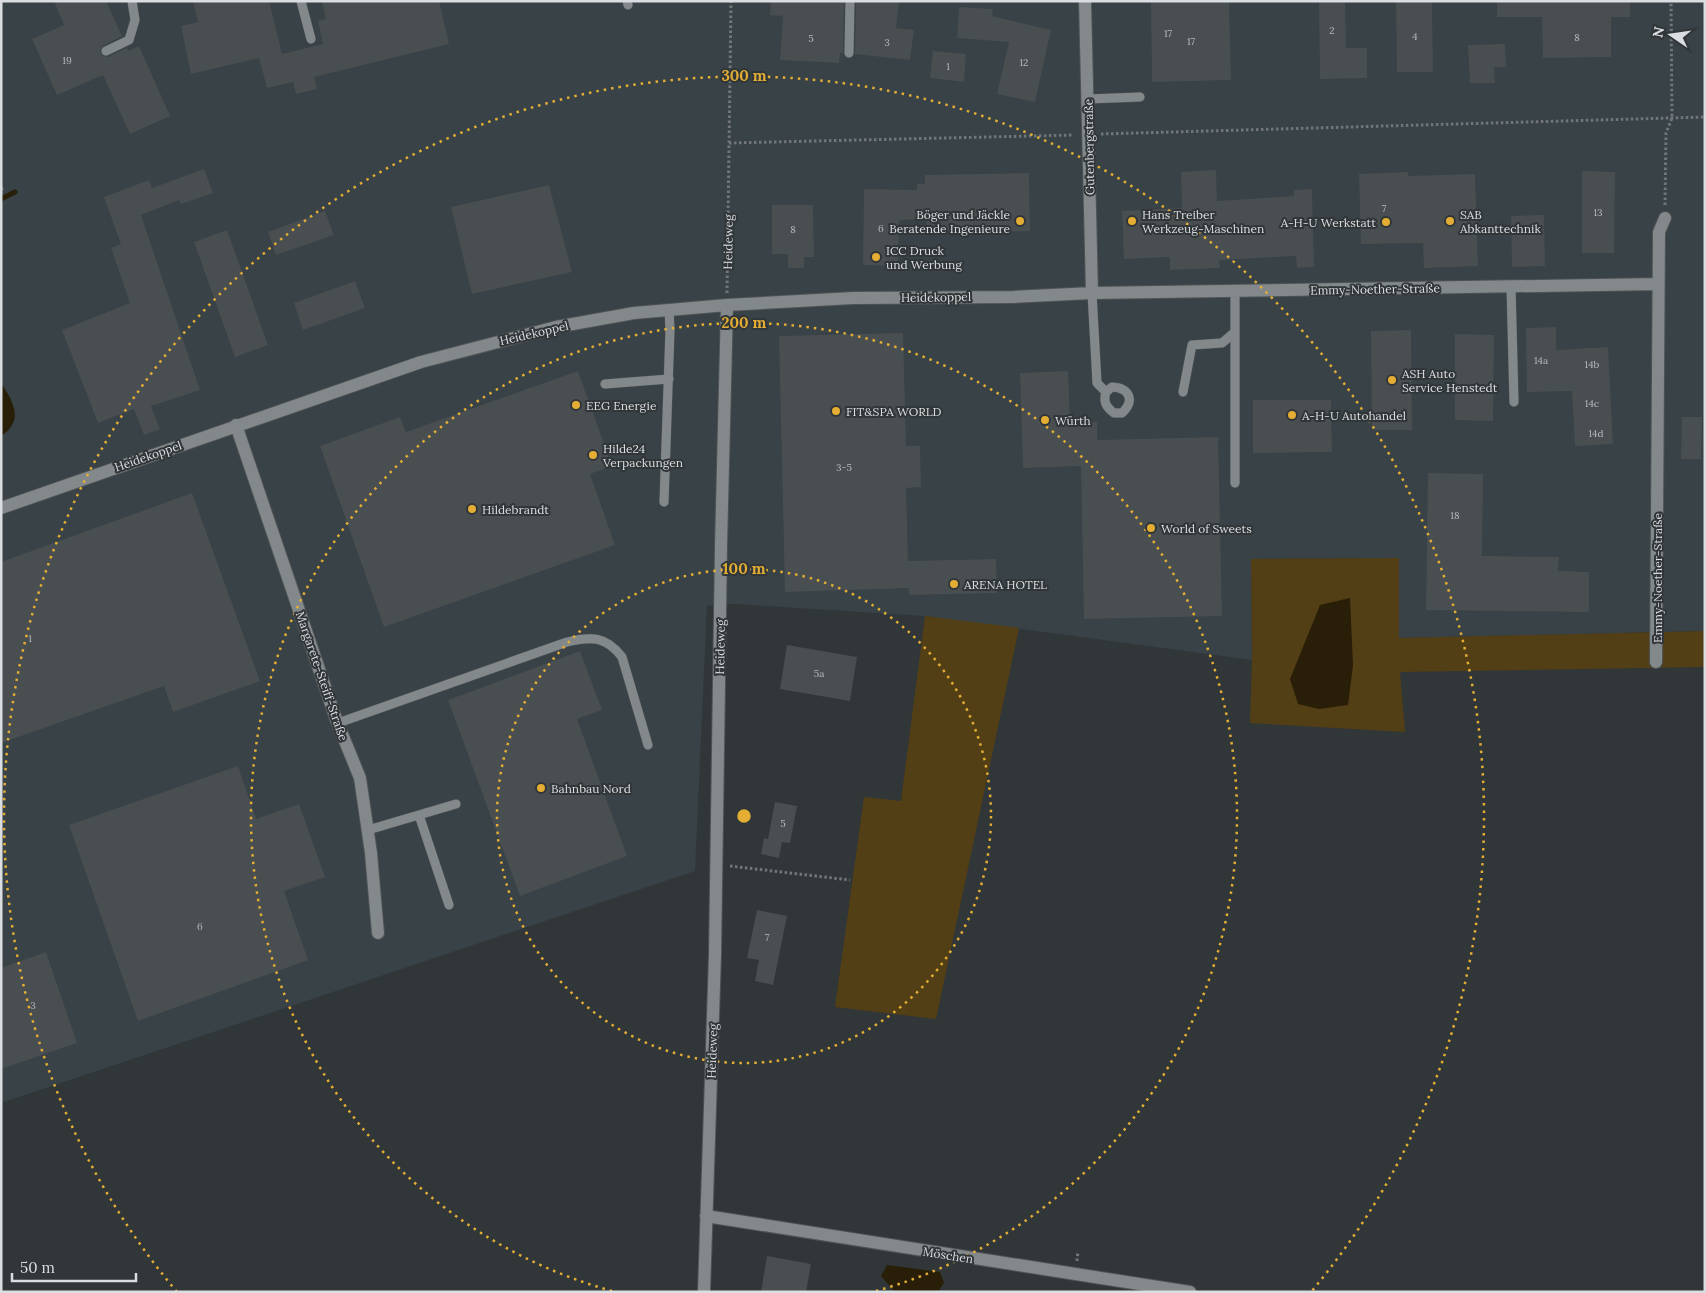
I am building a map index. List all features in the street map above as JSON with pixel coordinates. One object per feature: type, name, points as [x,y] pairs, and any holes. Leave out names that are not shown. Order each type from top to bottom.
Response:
[{"type":"street","name":"Gutenbergstraße","points":[[1085,1],[1092,294]]},
{"type":"street","name":"Emmy-Noether-Straße","points":[[1656,662],[1659,232],[1665,218]]},
{"type":"street","name":"Emmy-Noether-Straße","points":[[1092,294],[1658,284]]},
{"type":"street","name":"Heidekoppel","points":[[1,508],[441,356],[556,327],[634,313],[727,305],[853,298],[1013,297],[1092,294]]},
{"type":"street","name":"Heideweg","points":[[704,1292],[715,955],[721,546],[727,305]]},
{"type":"street","name":"Margarete-Steiff-Straße","points":[[236,426],[338,723],[360,778],[368,830],[378,933]]},
{"type":"street","name":"Möschen","points":[[706,1216],[1190,1292]]},
{"type":"lane","points":[[106,51],[129,40],[135,20],[132,1]]},
{"type":"lane","points":[[301,1],[311,39]]},
{"type":"lane","points":[[849,53],[850,1]]},
{"type":"lane","points":[[1088,99],[1140,97]]},
{"type":"lane","points":[[1510,287],[1514,402]]},
{"type":"lane","points":[[1235,291],[1235,483]]},
{"type":"lane","points":[[1092,294],[1097,383],[1106,392]]},
{"type":"lane","points":[[664,502],[669,379],[669,310]]},
{"type":"lane","points":[[1182,392],[1192,345],[1222,343],[1235,332]]},
{"type":"lane","points":[[606,384],[669,379]]},
{"type":"lane","points":[[338,723],[568,642],[592,638],[603,640],[615,648],[622,657],[648,745]]},
{"type":"lane","points":[[368,830],[456,804]]},
{"type":"lane","points":[[419,815],[449,905]]},
{"type":"path","name":"Heideweg","points":[[727,305],[731,1]]},
{"type":"path","points":[[1665,218],[1666,133],[1672,118],[1671,1]]},
{"type":"path","points":[[729,143],[1088,135],[1705,117]]},
{"type":"path","points":[[717,864],[850,880]]},
{"type":"shaded area","points":[[1,1],[1705,1],[1705,631],[1399,638],[1398,558],[1251,559],[1252,660],[925,616],[735,604],[707,606],[695,871],[1,1103]]},
{"type":"shaded area","points":[[1,383],[13,404],[15,417],[13,424],[1,436]]},
{"type":"shaded area","points":[[1399,558],[1399,638],[1705,631],[1705,667],[1400,672],[1405,732],[1250,723],[1252,660],[1251,559]]},
{"type":"shaded area","points":[[1350,598],[1353,665],[1348,705],[1319,709],[1298,704],[1290,679],[1320,605]]},
{"type":"shaded area","points":[[925,616],[1019,628],[936,1019],[835,1007],[864,797],[901,801]]},
{"type":"shaded area","points":[[887,1265],[940,1272],[944,1283],[938,1292],[895,1292],[881,1276]]},
{"type":"building","points":[[54,1],[106,1],[122,36],[103,46],[100,50],[101,54],[108,57],[127,48],[128,51],[139,46],[170,116],[130,134],[103,75],[57,95],[32,39],[64,25]]},
{"type":"building","points":[[193,1],[269,1],[282,54],[323,44],[318,21],[326,19],[322,1],[439,1],[449,44],[314,77],[317,89],[296,94],[293,82],[267,88],[259,58],[191,74],[181,26],[198,22]]},
{"type":"building","points":[[771,1],[844,1],[843,53],[840,53],[839,63],[780,60],[783,16],[770,15]]},
{"type":"building","points":[[856,1],[899,1],[896,28],[914,30],[910,60],[855,54]]},
{"type":"building","points":[[1151,1],[1229,1],[1231,80],[1152,82]]},
{"type":"building","points":[[1319,1],[1345,1],[1346,48],[1367,48],[1367,78],[1320,79]]},
{"type":"building","points":[[1396,1],[1432,1],[1433,72],[1397,72]]},
{"type":"building","points":[[1497,1],[1630,1],[1630,17],[1611,17],[1611,57],[1543,58],[1542,17],[1497,17]]},
{"type":"building","points":[[959,7],[993,9],[992,16],[1051,30],[1035,102],[997,94],[1009,42],[957,38]]},
{"type":"building","points":[[1505,44],[1506,67],[1494,67],[1495,83],[1470,83],[1468,45]]},
{"type":"building","points":[[933,51],[966,54],[964,82],[930,78]]},
{"type":"building","points":[[204,169],[213,193],[181,204],[179,200],[141,215],[200,390],[151,406],[160,429],[144,435],[134,409],[98,423],[62,330],[130,303],[111,248],[121,244],[104,197],[149,180],[152,188]]},
{"type":"building","points":[[1216,170],[1217,201],[1294,196],[1294,190],[1312,189],[1314,267],[1297,268],[1296,256],[1219,260],[1220,268],[1170,270],[1170,257],[1124,259],[1122,211],[1182,208],[1181,172]]},
{"type":"building","points":[[1582,171],[1615,172],[1614,253],[1582,253]]},
{"type":"building","points":[[1408,172],[1408,176],[1475,174],[1478,266],[1424,268],[1423,243],[1361,244],[1359,174]]},
{"type":"building","points":[[1029,173],[1030,231],[927,233],[926,219],[899,220],[898,266],[863,265],[864,189],[917,190],[917,184],[925,184],[925,175]]},
{"type":"building","points":[[549,185],[572,272],[472,294],[451,207]]},
{"type":"building","points":[[772,205],[813,205],[814,257],[804,257],[804,268],[788,268],[788,254],[772,254]]},
{"type":"building","points":[[325,211],[334,235],[276,255],[268,232]]},
{"type":"building","points":[[1544,215],[1545,266],[1512,267],[1511,216]]},
{"type":"building","points":[[227,230],[268,345],[235,357],[194,242]]},
{"type":"building","points":[[355,281],[365,308],[303,330],[294,303]]},
{"type":"building","points":[[1556,327],[1556,350],[1608,347],[1613,444],[1575,446],[1572,391],[1527,392],[1526,328]]},
{"type":"building","name":"ASH Auto Service Henstedt","points":[[1411,330],[1412,430],[1372,430],[1371,331]]},
{"type":"building","points":[[903,333],[906,446],[920,446],[921,487],[906,488],[908,561],[996,559],[997,593],[909,595],[909,588],[785,592],[779,336]]},
{"type":"building","points":[[1455,334],[1494,335],[1493,421],[1455,420]]},
{"type":"building","name":"Hildebrandt","points":[[578,371],[612,466],[590,474],[615,545],[384,627],[320,446],[400,417],[406,432]]},
{"type":"building","name":"World of Sweets","points":[[1068,371],[1070,423],[1097,422],[1097,440],[1218,437],[1222,616],[1084,619],[1081,466],[1023,468],[1020,373]]},
{"type":"building","points":[[1253,400],[1331,400],[1332,452],[1253,453]]},
{"type":"building","points":[[1682,417],[1702,417],[1701,459],[1681,459]]},
{"type":"building","points":[[1428,473],[1483,474],[1482,556],[1559,557],[1558,571],[1589,572],[1589,612],[1426,610]]},
{"type":"building","points":[[192,493],[260,681],[173,712],[164,686],[1,743],[1,562]]},
{"type":"building","points":[[787,645],[857,657],[850,701],[780,689]]},
{"type":"building","name":"Bahnbau Nord","points":[[580,651],[602,710],[577,719],[627,856],[520,896],[448,700]]},
{"type":"building","points":[[238,766],[256,819],[299,804],[325,877],[284,891],[308,960],[138,1021],[69,825]]},
{"type":"building","points":[[775,802],[797,806],[790,843],[782,842],[779,858],[761,854],[764,838],[768,839]]},
{"type":"building","points":[[757,910],[787,916],[773,985],[755,981],[759,960],[747,958]]},
{"type":"building","points":[[46,952],[77,1043],[1,1069],[1,968]]},
{"type":"building","points":[[767,1256],[811,1264],[806,1292],[761,1292]]},
{"type":"waterway","points":[[1,199],[15,192]]},
{"type":"place","name":"Böger und Jäckle Beratende Ingenieure","points":[[1020,221]]},
{"type":"place","name":"Hans Treiber Werkzeug-Maschinen","points":[[1132,221]]},
{"type":"place","name":"SAB Abkanttechnik","points":[[1450,221]]},
{"type":"place","name":"A-H-U Werkstatt","points":[[1386,222]]},
{"type":"place","name":"ICC Druck und Werbung","points":[[876,257]]},
{"type":"place","name":"ASH Auto Service Henstedt","points":[[1392,380]]},
{"type":"place","name":"EEG Energie","points":[[576,405]]},
{"type":"place","name":"FIT&SPA WORLD","points":[[836,411]]},
{"type":"place","name":"A-H-U Autohandel","points":[[1292,415]]},
{"type":"place","name":"Würth","points":[[1045,420]]},
{"type":"place","name":"Hilde24 Verpackungen","points":[[593,455]]},
{"type":"place","name":"Hildebrandt","points":[[472,509]]},
{"type":"place","name":"World of Sweets","points":[[1151,528]]},
{"type":"place","name":"ARENA HOTEL","points":[[954,584]]},
{"type":"place","name":"Bahnbau Nord","points":[[541,788]]}]
